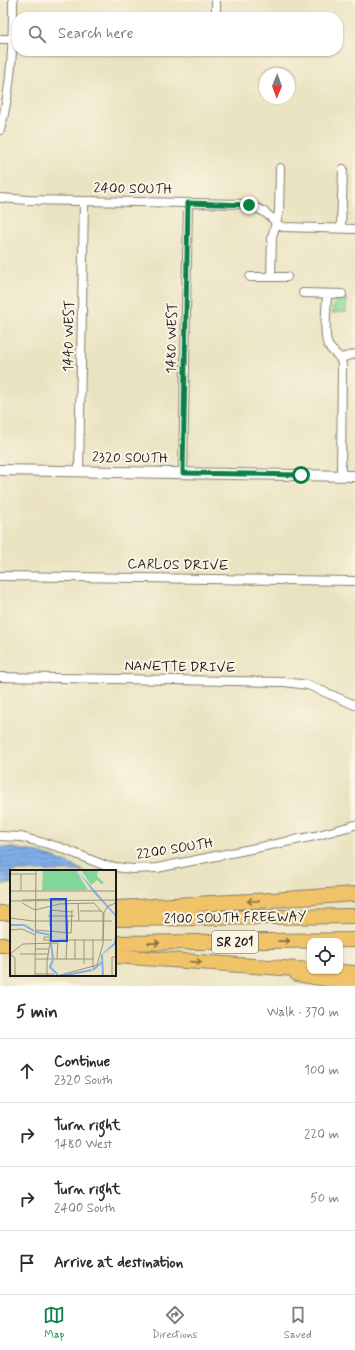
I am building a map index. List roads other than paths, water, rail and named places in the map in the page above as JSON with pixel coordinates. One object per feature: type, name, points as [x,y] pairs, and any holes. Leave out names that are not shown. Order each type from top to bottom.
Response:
[{"type":"highway","points":[[116,908],[279,900],[355,894]]},
{"type":"highway","points":[[0,913],[10,912]]},
{"type":"highway","name":"2100 SOUTH FREEWAY","points":[[116,920],[355,916]]},
{"type":"highway","name":"2100 SOUTH FREEWAY","points":[[116,943],[355,940]]},
{"type":"highway","points":[[116,956],[307,970]]},
{"type":"highway","points":[[251,966],[355,984]]},
{"type":"highway","points":[[343,972],[355,973]]},
{"type":"street","points":[[13,0],[14,12]]},
{"type":"street","points":[[216,0],[216,12]]},
{"type":"street","points":[[0,39],[12,39]]},
{"type":"street","points":[[0,130],[13,56]]},
{"type":"street","points":[[271,277],[272,237],[279,212],[280,168]]},
{"type":"street","points":[[342,228],[343,169]]},
{"type":"street","name":"2400 SOUTH","points":[[0,198],[244,204],[252,206],[268,214],[275,223]]},
{"type":"street","name":"1440 WEST","points":[[79,471],[84,201]]},
{"type":"street","name":"1480 WEST","points":[[183,473],[188,203]]},
{"type":"street","points":[[275,223],[283,227],[355,229]]},
{"type":"street","points":[[250,276],[287,277]]},
{"type":"street","points":[[303,293],[342,294]]},
{"type":"street","points":[[327,294],[328,344],[341,358],[342,369],[341,476]]},
{"type":"street","points":[[341,358],[355,354]]},
{"type":"street","name":"2320 SOUTH","points":[[0,470],[355,476]]},
{"type":"street","name":"CARLOS DRIVE","points":[[0,576],[355,581]]},
{"type":"street","name":"NANETTE DRIVE","points":[[0,677],[284,682],[308,685],[355,705]]},
{"type":"street","name":"2200 SOUTH","points":[[0,836],[21,837],[59,847],[106,866],[132,869],[157,868],[315,836],[355,825]]},
{"type":"water","points":[[0,847],[44,854],[82,870],[10,870],[10,884],[0,884]]}]
